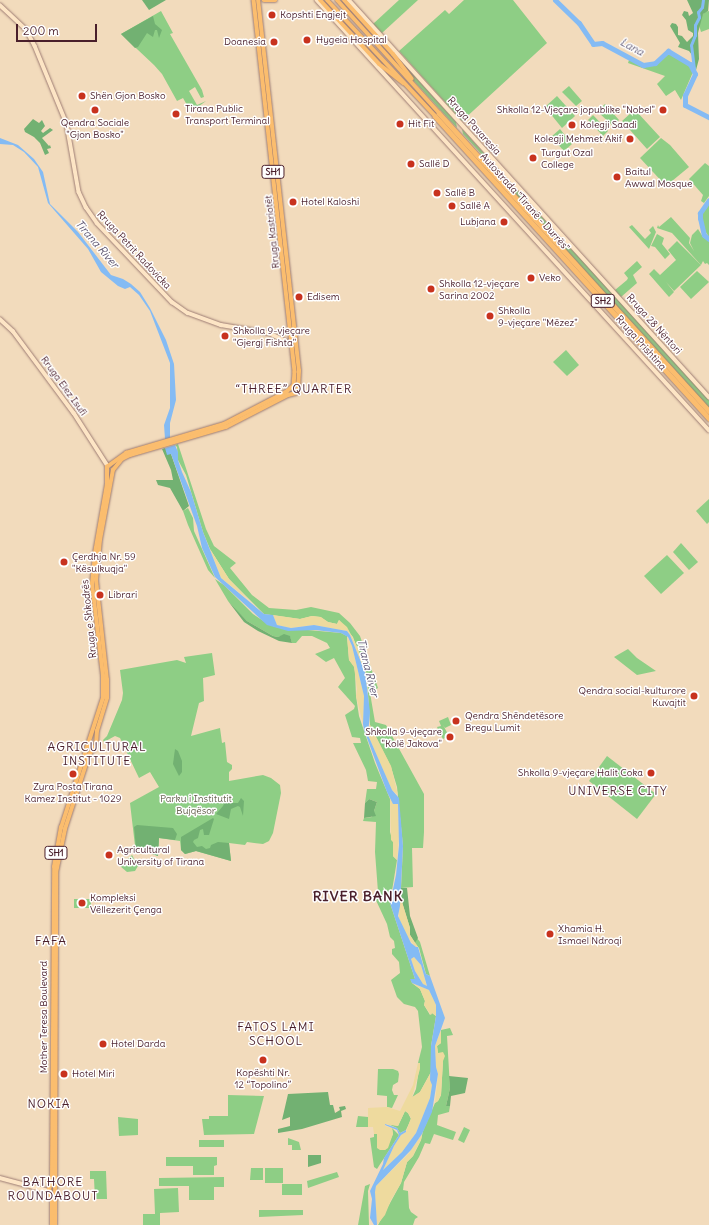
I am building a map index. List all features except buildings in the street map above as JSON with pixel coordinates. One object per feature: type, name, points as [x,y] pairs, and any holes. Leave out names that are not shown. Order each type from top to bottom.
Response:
[{"type":"highway","points":[[317,0],[379,64],[407,86]]},
{"type":"highway","name":"Autostrada \"Tiranë - Durrës\"","points":[[327,0],[407,86],[437,114],[709,411]]},
{"type":"highway","name":"Autostrada \"Tiranë - Durrës\"","points":[[337,0],[709,418]]},
{"type":"highway","points":[[344,0],[393,54],[400,65],[424,93],[430,103]]},
{"type":"main road","name":"Rruga Kastriotët","points":[[254,0],[294,343]]},
{"type":"main road","name":"Rruga Kastriotët","points":[[258,0],[294,343]]},
{"type":"main road","points":[[264,0],[275,0]]},
{"type":"main road","name":"Rruga Prishtina","points":[[317,0],[709,430]]},
{"type":"main road","name":"Rruga Pavaresia","points":[[350,0],[587,262]]},
{"type":"main road","name":"Rruga Petrit Radovicka","points":[[0,5],[26,29],[35,46],[67,124],[79,192],[86,208],[97,224],[172,302],[188,313],[221,325],[270,333],[294,343]]},
{"type":"main road","name":"Rruga 28 Nëntori","points":[[587,262],[709,397]]},
{"type":"main road","name":"Rruga Elez Isufi","points":[[0,319],[13,331],[74,413],[109,467]]},
{"type":"main road","name":"SH1","points":[[294,343],[293,356],[296,386]]},
{"type":"main road","name":"SH1","points":[[294,343],[299,371],[296,386]]},
{"type":"main road","points":[[133,453],[122,459],[113,469],[109,467],[120,456],[226,427],[297,392],[296,386],[291,386],[289,390],[224,424],[195,435]]},
{"type":"main road","points":[[289,390],[293,394]]},
{"type":"main road","name":"Rruga e Shkodrës","points":[[96,743],[96,731],[105,708],[107,693],[93,573],[109,467]]},
{"type":"main road","name":"Rruga e Shkodrës","points":[[88,744],[99,714],[104,693],[96,585],[98,556],[113,469]]},
{"type":"main road","points":[[92,748],[88,744],[92,740],[96,743]]},
{"type":"main road","name":"SH1","points":[[87,756],[96,743]]},
{"type":"main road","name":"SH1","points":[[87,756],[88,744]]},
{"type":"main road","name":"Mother Teresa Boulevard","points":[[55,1225],[57,866],[65,829],[87,756]]},
{"type":"main road","name":"Mother Teresa Boulevard","points":[[52,1225],[50,1189],[52,1180],[54,867],[61,828],[87,756]]},
{"type":"main road","points":[[0,1178],[29,1186],[50,1189],[55,1188]]},
{"type":"green space","points":[[142,0],[166,0],[149,10]]},
{"type":"green space","points":[[399,0],[418,0],[382,33],[373,24]]},
{"type":"green space","points":[[464,0],[513,0],[547,43],[462,121],[399,51],[445,10],[449,14]]},
{"type":"green space","points":[[687,0],[709,0],[708,11],[703,14],[698,33],[699,59],[696,70],[692,55],[689,51],[678,47],[680,43],[670,26],[672,23],[676,24],[678,27],[678,35],[682,36],[687,42],[693,36],[693,33],[688,30],[686,20],[682,15],[684,11],[688,12],[689,16],[693,13]]},
{"type":"green space","points":[[161,11],[173,33],[170,34],[202,90],[204,97],[201,98],[195,87],[189,91],[197,105],[206,101],[191,112],[183,98],[177,101],[162,74],[154,65],[121,34]]},
{"type":"green space","points":[[709,11],[709,29],[701,32],[699,25],[702,15]]},
{"type":"green space","points":[[153,16],[155,24],[162,30],[159,38],[157,30],[155,30],[153,37],[147,33],[138,47],[135,48],[121,34]]},
{"type":"green space","points":[[671,54],[690,66],[693,72],[681,100],[675,90],[666,96],[657,84],[665,76],[628,63],[629,60],[648,66],[655,64],[666,55]]},
{"type":"green space","points":[[399,59],[456,122],[457,128],[413,80]]},
{"type":"green space","points":[[569,86],[582,101],[576,106],[562,92]]},
{"type":"green space","points":[[557,96],[575,116],[562,128],[545,107]]},
{"type":"green space","points":[[605,104],[619,120],[613,126],[597,111]]},
{"type":"green space","points":[[632,112],[634,114],[637,112],[660,137],[647,149],[622,121]]},
{"type":"green space","points":[[593,115],[608,131],[603,136],[588,120]]},
{"type":"green space","points":[[33,119],[39,123],[42,120],[45,126],[41,131],[43,133],[50,128],[53,130],[42,138],[49,146],[50,145],[51,148],[47,149],[49,153],[45,155],[40,143],[34,137],[25,132],[24,129]]},
{"type":"green space","points":[[462,129],[550,226],[549,227],[582,260],[709,400],[709,408],[512,192],[495,169],[463,134]]},
{"type":"green space","points":[[560,129],[572,144],[564,151],[551,137]]},
{"type":"green space","points":[[661,138],[670,145],[689,167],[666,186],[640,158]]},
{"type":"green space","points":[[705,163],[709,166],[709,196],[704,203],[701,201],[703,195],[689,179]]},
{"type":"green space","points":[[709,202],[709,237],[703,228],[701,212]]},
{"type":"green space","points":[[671,217],[690,238],[689,243],[694,251],[690,243],[692,235],[698,229],[703,237],[709,241],[709,265],[707,263],[705,264],[703,261],[701,265],[672,233],[657,228],[658,225],[659,227]]},
{"type":"green space","points":[[632,225],[645,239],[651,233],[649,230],[653,226],[656,232],[649,249],[629,227]]},
{"type":"green space","points":[[657,234],[664,238],[662,244],[670,254],[665,259],[655,247],[651,246]]},
{"type":"green space","points":[[677,241],[701,265],[674,291],[666,282],[674,292],[669,297],[649,274],[654,269],[660,275],[676,260],[668,250]]},
{"type":"green space","points":[[637,261],[642,267],[633,275],[637,283],[621,297],[615,290],[627,280],[628,278],[624,273]]},
{"type":"green space","points":[[697,271],[709,282],[691,299],[680,287]]},
{"type":"green space","points":[[566,350],[579,365],[567,376],[553,362]]},
{"type":"green space","points":[[178,444],[206,529],[214,546],[236,563],[230,568],[252,595],[269,608],[296,610],[311,607],[339,613],[350,623],[360,636],[378,688],[370,693],[375,722],[386,725],[424,794],[423,848],[412,848],[413,887],[401,888],[403,846],[397,787],[391,767],[370,725],[367,677],[353,637],[339,620],[337,624],[328,622],[320,617],[312,616],[300,619],[264,614],[229,579],[210,549],[203,532],[186,475],[178,460],[177,447],[175,445]]},
{"type":"green space","points":[[165,448],[171,454],[189,506],[183,511],[170,488],[158,485],[156,480],[173,480],[171,470],[162,449]]},
{"type":"green space","points":[[709,499],[709,522],[707,524],[696,511]]},
{"type":"green space","points":[[188,508],[193,518],[194,531],[215,578],[208,570],[188,525],[183,511]]},
{"type":"green space","points":[[681,543],[698,562],[689,570],[673,552]]},
{"type":"green space","points":[[667,555],[684,573],[661,594],[644,576]]},
{"type":"green space","points":[[215,579],[224,585],[253,614],[268,624],[275,627],[341,633],[347,636],[349,660],[354,666],[355,672],[359,716],[375,763],[390,799],[390,832],[393,842],[393,856],[397,860],[390,903],[415,979],[411,980],[412,983],[420,989],[425,1001],[424,1005],[430,1015],[432,1013],[436,1016],[431,1046],[431,1072],[420,1092],[412,1098],[416,1089],[420,1063],[418,1063],[422,1047],[418,1011],[415,1007],[404,1004],[397,997],[391,980],[400,973],[399,962],[392,954],[392,949],[395,948],[394,941],[390,937],[387,924],[374,896],[378,892],[375,852],[376,822],[363,821],[364,818],[372,817],[377,802],[369,799],[365,803],[367,789],[376,789],[377,782],[368,781],[366,770],[353,743],[361,743],[360,738],[352,737],[345,715],[354,709],[355,706],[338,687],[345,678],[334,658],[326,662],[315,654],[330,648],[327,643],[312,636],[302,636],[296,643],[292,643],[290,637],[284,635],[278,637],[273,636],[247,621],[228,601]]},
{"type":"green space","points":[[228,601],[247,621],[273,636],[278,637],[284,634],[290,636],[292,643],[279,641],[258,631],[244,622]]},
{"type":"green space","points":[[628,649],[637,658],[656,671],[637,675],[614,657]]},
{"type":"green space","name":"Parku i Institutit Bujqësor","points":[[212,653],[215,675],[203,678],[204,701],[199,703],[191,736],[220,728],[222,743],[225,742],[227,762],[232,765],[232,769],[229,772],[229,781],[263,775],[271,778],[280,785],[281,793],[273,833],[269,841],[263,844],[247,842],[245,845],[229,843],[231,861],[196,851],[185,854],[181,850],[180,841],[159,838],[158,856],[138,849],[135,846],[130,803],[159,787],[150,772],[139,778],[120,738],[115,736],[104,742],[103,740],[107,736],[122,700],[123,693],[120,670],[177,660],[186,663],[184,657]]},
{"type":"green space","points":[[448,717],[451,725],[445,728],[443,725],[449,736],[443,739],[437,727],[441,726],[439,721]]},
{"type":"green space","points":[[175,749],[178,751],[182,761],[182,772],[179,776],[173,764]]},
{"type":"green space","points":[[607,756],[656,794],[637,819],[589,781]]},
{"type":"green space","points":[[228,795],[231,803],[238,803],[241,798],[244,801],[243,816],[240,807],[238,806],[231,809],[229,819],[216,814],[223,806]]},
{"type":"green space","points":[[369,799],[377,802],[374,811],[376,816],[364,818],[365,803]]},
{"type":"green space","points":[[213,818],[214,819],[209,835],[204,835],[203,829],[200,830],[198,838],[193,842],[197,847],[202,846],[206,849],[218,842],[229,843],[231,861],[196,851],[185,854],[181,850],[181,837]]},
{"type":"green space","points":[[137,825],[173,828],[177,834],[175,840],[159,838],[158,856],[136,848],[134,827]]},
{"type":"green space","points":[[132,855],[138,866],[135,871],[127,872],[120,866]]},
{"type":"green space","points":[[401,888],[407,888],[410,916],[418,938],[415,943],[410,935],[410,928],[400,896]]},
{"type":"green space","name":"Kompleksi Vëllezerit Çenga","points":[[74,899],[91,899],[91,908],[74,908]]},
{"type":"green space","points":[[417,938],[420,942],[430,976],[426,974],[419,948],[415,943]]},
{"type":"green space","points":[[450,1028],[453,1035],[447,1036],[450,1088],[446,1106],[450,1106],[449,1112],[438,1115],[437,1125],[456,1132],[453,1140],[434,1134],[430,1144],[425,1143],[419,1157],[404,1182],[403,1190],[408,1191],[409,1208],[411,1212],[418,1217],[415,1219],[413,1225],[378,1225],[401,1183],[407,1162],[413,1156],[421,1140],[423,1131],[435,1103],[441,1095],[443,1061],[438,1053],[437,1046],[441,1043],[441,1030]]},
{"type":"green space","points":[[378,1069],[393,1069],[398,1071],[398,1082],[393,1085],[392,1090],[394,1095],[398,1095],[392,1108],[387,1107],[387,1096],[377,1095]]},
{"type":"green space","points":[[449,1076],[468,1078],[465,1093],[451,1096],[450,1106],[446,1106],[450,1088]]},
{"type":"green space","points":[[328,1092],[330,1105],[333,1105],[335,1113],[340,1110],[339,1107],[345,1106],[346,1109],[341,1111],[342,1117],[302,1129],[278,1133],[278,1129],[290,1126],[290,1117],[282,1120],[288,1094]]},
{"type":"green space","points":[[228,1095],[264,1096],[254,1134],[204,1135],[202,1119],[209,1119],[209,1116],[228,1116]]},
{"type":"green space","points":[[405,1111],[411,1119],[406,1130],[400,1133],[397,1128],[388,1124],[398,1126]]},
{"type":"green space","points":[[358,1116],[368,1117],[368,1127],[356,1127]]},
{"type":"green space","points":[[118,1117],[138,1119],[138,1135],[119,1136]]},
{"type":"green space","points":[[464,1127],[470,1130],[464,1143],[458,1140]]},
{"type":"green space","points":[[392,1128],[399,1135],[377,1169],[374,1167],[370,1138],[374,1137],[374,1134],[377,1134],[380,1150],[385,1150],[393,1134]]},
{"type":"green space","points":[[288,1138],[299,1142],[301,1150],[292,1150],[292,1145],[288,1145]]},
{"type":"green space","points":[[199,1140],[224,1140],[224,1147],[199,1147]]},
{"type":"green space","points":[[308,1155],[321,1155],[321,1163],[308,1167]]},
{"type":"green space","points":[[166,1157],[217,1157],[217,1165],[214,1166],[214,1175],[193,1175],[193,1166],[166,1166]]},
{"type":"green space","points":[[251,1168],[263,1168],[263,1180],[250,1180]]},
{"type":"green space","points":[[265,1168],[283,1168],[283,1183],[265,1183]]},
{"type":"green space","points":[[90,1171],[106,1171],[107,1199],[95,1199],[94,1179],[90,1179]]},
{"type":"green space","points":[[337,1172],[339,1177],[308,1188],[307,1181]]},
{"type":"green space","points":[[224,1177],[224,1187],[214,1187],[214,1200],[189,1200],[189,1186],[159,1186],[159,1178]]},
{"type":"green space","points":[[282,1184],[302,1184],[302,1195],[282,1195]]},
{"type":"green space","points":[[370,1184],[368,1191],[369,1225],[358,1225],[365,1186]]},
{"type":"green space","points":[[178,1188],[179,1212],[160,1213],[160,1225],[143,1225],[143,1214],[155,1214],[154,1189]]},
{"type":"green space","points":[[259,1210],[303,1210],[303,1215],[259,1217]]},
{"type":"sand","points":[[210,549],[229,579],[249,600],[221,578]]},
{"type":"sand","points":[[273,615],[300,619],[312,616],[321,617],[328,622],[337,624],[339,620],[347,627],[358,648],[367,677],[368,691],[365,672],[347,631],[314,625],[291,628],[277,625]]},
{"type":"sand","points":[[347,636],[352,646],[364,696],[363,724],[356,696],[357,689],[354,667],[349,660]]},
{"type":"sand","points":[[370,725],[391,766],[398,795],[392,790],[368,735]]},
{"type":"sand","points":[[390,799],[398,804],[399,837],[397,860],[393,856],[393,842],[391,840]]},
{"type":"sand","points":[[400,895],[410,928],[410,935],[418,947],[416,948],[405,934],[399,918]]},
{"type":"sand","points":[[414,957],[421,965],[427,987],[423,984],[415,971],[411,959]]},
{"type":"sand","points":[[412,983],[429,990],[436,1005],[436,1016],[432,1013],[431,1015],[424,1005],[425,1001],[420,989]]},
{"type":"sand","points":[[441,1030],[441,1043],[437,1046],[438,1053],[443,1052],[445,1056],[443,1061],[441,1095],[435,1103],[438,1074],[436,1067],[435,1046]]},
{"type":"sand","points":[[418,1063],[420,1063],[420,1069],[412,1097],[420,1092],[431,1072],[432,1085],[430,1098],[416,1133],[402,1152],[382,1171],[394,1146],[401,1135],[406,1132],[411,1118],[405,1111],[398,1126],[385,1124],[385,1126],[392,1128],[393,1134],[388,1148],[385,1150],[380,1150],[377,1148],[377,1134],[374,1134],[373,1127],[368,1127],[368,1108],[387,1107],[400,1111],[413,1085]]},
{"type":"sand","points":[[422,1134],[421,1140],[413,1156],[407,1162],[401,1183],[391,1200],[385,1215],[377,1225],[376,1186],[409,1153]]},
{"type":"water","points":[[0,138],[18,145],[34,159],[43,172],[50,204],[78,232],[111,275],[123,279],[131,284],[140,292],[150,308],[166,340],[174,364],[176,400],[170,423],[170,438],[165,439],[164,425],[170,408],[170,363],[150,311],[139,295],[130,287],[125,289],[118,286],[101,272],[88,249],[48,203],[38,167],[24,152],[13,145],[0,144]]},
{"type":"water","points":[[175,445],[182,472],[191,492],[203,532],[221,578],[264,614],[273,615],[277,625],[291,628],[314,625],[347,631],[365,672],[370,712],[368,735],[392,790],[399,798],[403,846],[400,906],[398,916],[411,943],[418,947],[426,974],[430,976],[445,1018],[435,1046],[436,1067],[438,1074],[432,1112],[422,1134],[411,1150],[376,1186],[377,1225],[374,1225],[370,1218],[372,1199],[370,1191],[383,1164],[384,1158],[399,1135],[397,1130],[385,1124],[397,1128],[400,1133],[406,1130],[406,1132],[401,1135],[394,1146],[383,1170],[402,1152],[416,1133],[430,1098],[432,1085],[430,1080],[431,1046],[436,1016],[436,1005],[429,990],[412,983],[410,979],[415,979],[390,903],[396,875],[399,845],[398,804],[393,804],[387,792],[364,730],[364,696],[352,646],[348,637],[341,633],[315,630],[288,631],[267,625],[215,577],[202,548],[197,526],[171,454],[167,455],[165,448]],"holes":[[[414,957],[421,965],[427,986],[423,984],[415,971],[411,959]]]},
{"type":"waterway","name":"Lana","points":[[555,0],[579,23],[593,44],[602,43],[643,65],[655,63],[668,51],[690,64],[695,74],[685,95],[685,105],[709,117]]},
{"type":"waterway","points":[[694,69],[691,45],[695,35],[695,25],[699,17],[698,12],[702,7],[703,0]]},
{"type":"waterway","name":"Lana","points":[[709,200],[700,213],[704,235],[709,239]]},
{"type":"place","name":"Kopshti Engjejt","points":[[272,15]]},
{"type":"place","name":"Hygeia Hospital","points":[[307,40]]},
{"type":"place","name":"Doanesia","points":[[274,42]]},
{"type":"place","name":"Shën Gjon Bosko","points":[[82,96]]},
{"type":"place","name":"Qendra Sociale \"Gjon Bosko\"","points":[[95,110]]},
{"type":"place","name":"Shkolla 12-Vjeçare jopublike \"Nobel\"","points":[[663,110]]},
{"type":"place","name":"Tirana Public Transport Terminal","points":[[176,114]]},
{"type":"place","name":"Hit Fit","points":[[400,124]]},
{"type":"place","name":"Kolegji Saadi","points":[[572,125]]},
{"type":"place","name":"Kolegji Mehmet Akif","points":[[630,139]]},
{"type":"place","name":"Turgut Ozal College","points":[[533,158]]},
{"type":"place","name":"Sallë D","points":[[411,164]]},
{"type":"place","name":"Baitul Awwal Mosque","points":[[617,177]]},
{"type":"place","name":"Sallë B","points":[[437,193]]},
{"type":"place","name":"Hotel Kaloshi","points":[[293,202]]},
{"type":"place","name":"Sallë A","points":[[452,206]]},
{"type":"place","name":"Lubjana","points":[[504,222]]},
{"type":"place","name":"Veko","points":[[531,278]]},
{"type":"place","name":"Shkolla 12-vjeçare Sarina 2002","points":[[431,289]]},
{"type":"place","name":"Edisem","points":[[299,297]]},
{"type":"place","name":"Shkolla 9-vjeçare \"Mëzez\"","points":[[490,316]]},
{"type":"place","name":"Shkolla 9-vjeçare \"Gjergj Fishta\"","points":[[225,336]]},
{"type":"place","name":"Çerdhja Nr. 59 \"Kësulkuqja\"","points":[[64,562]]},
{"type":"place","name":"Librari","points":[[100,595]]},
{"type":"place","name":"Qendra social-kulturore Kuvajtit","points":[[694,696]]},
{"type":"place","name":"Qendra Shëndetësore Bregu Lumit","points":[[456,721]]},
{"type":"place","name":"Shkolla 9-vjeçare \"Kolë Jakova\"","points":[[450,737]]},
{"type":"place","name":"Shkolla 9-vjeçare Halit Coka","points":[[651,773]]},
{"type":"place","name":"Zyra Posta Tirana Kamez Institut - 1029","points":[[73,774]]},
{"type":"place","name":"Agricultural University of Tirana","points":[[109,855]]},
{"type":"place","name":"Kompleksi Vëllezerit Çenga","points":[[82,903]]},
{"type":"place","name":"Xhamia H. Ismael Ndroqi","points":[[550,934]]},
{"type":"place","name":"Hotel Darda","points":[[103,1044]]},
{"type":"place","name":"Kopështi Nr. 12 “Topolino”","points":[[263,1060]]},
{"type":"place","name":"Hotel Miri","points":[[64,1074]]},
{"type":"district","name":"“THREE” QUARTER","points":[[294,389]]},
{"type":"district","name":"AGRICULTURAL INSTITUTE","points":[[97,754]]},
{"type":"district","name":"UNIVERSE CITY","points":[[618,791]]},
{"type":"district","name":"RIVER BANK","points":[[358,896]]},
{"type":"district","name":"FAFA","points":[[51,941]]},
{"type":"district","name":"FATOS LAMI SCHOOL","points":[[276,1034]]},
{"type":"district","name":"NOKIA","points":[[49,1104]]},
{"type":"district","name":"BATHORE ROUNDABOUT","points":[[53,1189]]},
{"type":"water label","name":"Tirana River","points":[[97,244]]},
{"type":"water label","name":"Tirana River","points":[[368,668]]}]
